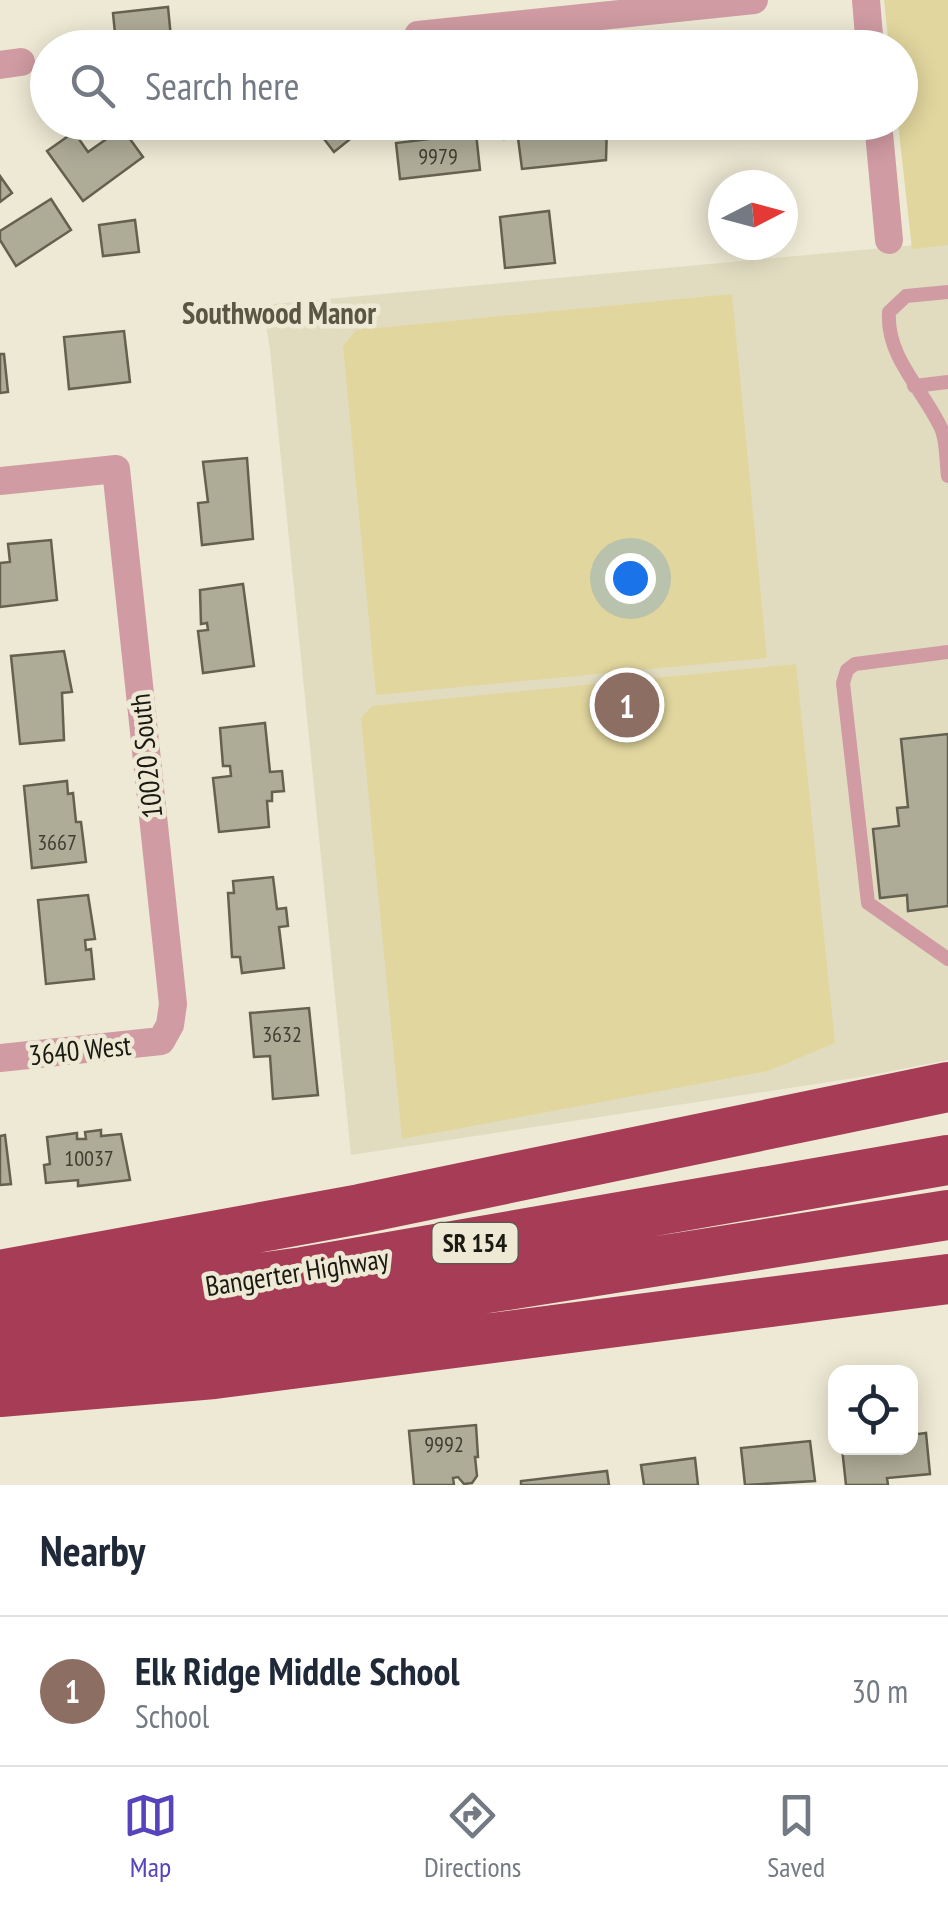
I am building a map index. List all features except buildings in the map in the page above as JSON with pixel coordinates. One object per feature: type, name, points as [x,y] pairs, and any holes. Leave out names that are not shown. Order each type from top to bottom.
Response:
[{"type":"highway","points":[[0,1274],[397,1202],[948,1087]]},
{"type":"highway","name":"Bangerter Highway","points":[[0,1314],[304,1272],[948,1160]]},
{"type":"highway","name":"Bangerter Highway","points":[[0,1358],[364,1308],[948,1215]]},
{"type":"highway","points":[[0,1392],[214,1374],[948,1279]]},
{"type":"street","points":[[466,30],[754,0]]},
{"type":"street","points":[[866,0],[868,30]]},
{"type":"street","points":[[880,140],[889,240]]},
{"type":"street","name":"10020 South","points":[[0,481],[116,469],[172,1004],[170,1025],[161,1041]]},
{"type":"street","name":"3640 West","points":[[0,1058],[161,1041]]},
{"type":"lane","points":[[948,292],[906,296],[889,312],[888,332],[914,386],[943,431],[948,476]]},
{"type":"lane","points":[[914,386],[948,382]]},
{"type":"lane","points":[[948,652],[855,664],[847,670],[843,683],[868,902],[948,959]]},
{"type":"shaded area","points":[[884,0],[948,0],[948,245],[912,249],[900,140],[918,140],[918,30],[887,30]]},
{"type":"shaded area","points":[[948,242],[948,1060],[861,1077],[351,1155],[263,305],[752,260],[798,260],[798,256]]},
{"type":"shaded area","points":[[732,294],[767,658],[376,695],[343,346],[356,330]]},
{"type":"shaded area","points":[[796,664],[835,1043],[768,1071],[402,1139],[361,718],[372,706]]},
{"type":"place","name":"Elk Ridge Middle School","points":[[627,705]]},
{"type":"district","name":"Southwood Manor","points":[[279,314]]}]
